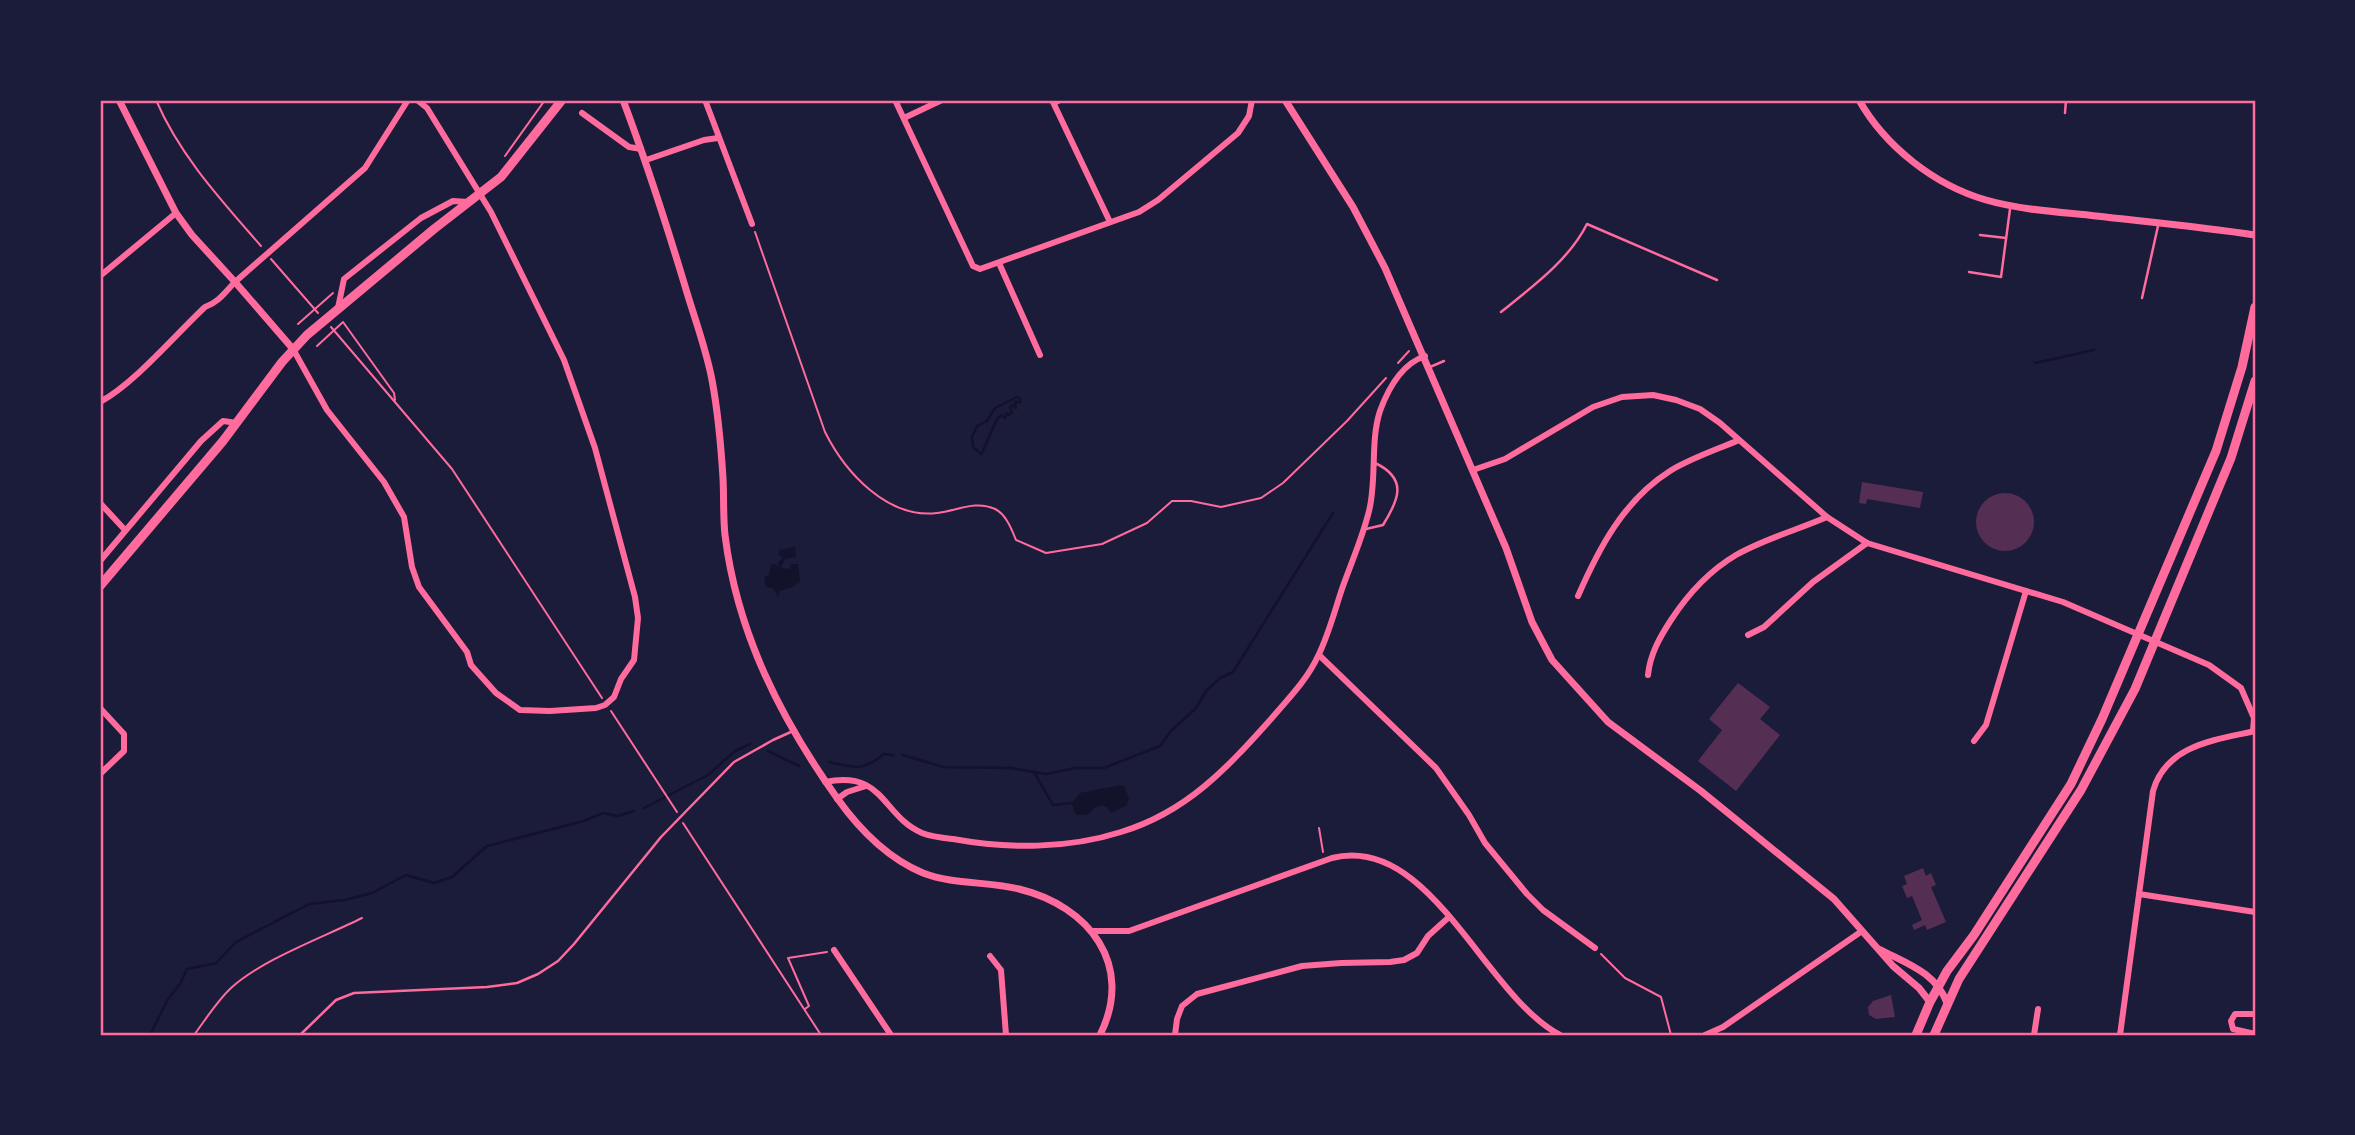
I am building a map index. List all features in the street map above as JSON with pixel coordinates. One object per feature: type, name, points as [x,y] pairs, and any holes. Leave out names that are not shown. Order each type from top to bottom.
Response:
[{"type":"main road","points":[[100,586],[237,423],[293,349],[338,309],[501,177],[562,100]]},
{"type":"main road","points":[[1916,1035],[1930,1002],[1950,967],[1974,935],[2071,785],[2139,636],[2216,451],[2242,367],[2255,307]]},
{"type":"main road","points":[[1934,1035],[1947,1003],[1979,947],[2081,790],[2121,717],[2231,458],[2255,381]]},
{"type":"street","points":[[119,100],[176,213],[192,235],[293,349],[312,388],[327,410],[384,482],[404,517],[412,568],[419,587],[467,652],[471,665],[496,693],[520,710],[596,708],[605,705],[614,697],[621,679],[634,660],[638,618],[635,597],[581,404],[564,360],[480,195],[427,108],[417,100]]},
{"type":"street","points":[[100,402],[365,168],[408,100]]},
{"type":"street","points":[[623,100],[646,160],[712,379],[722,462],[724,533],[733,586],[744,623],[769,686],[825,782],[866,833],[891,856],[920,872],[943,880],[1016,888],[1039,895],[1062,906],[1091,931],[1106,954],[1112,980],[1111,1009],[1100,1035]]},
{"type":"street","points":[[705,100],[752,224]]},
{"type":"street","points":[[895,100],[976,269],[1139,212],[1158,200],[1232,139],[1249,116],[1252,100]]},
{"type":"street","points":[[904,118],[942,100]]},
{"type":"street","points":[[1285,100],[1353,207],[1385,268],[1506,548],[1541,644],[1567,679],[1608,722],[1701,791],[1834,899],[1893,966],[1919,988],[1930,1002]]},
{"type":"street","points":[[1862,101],[1889,140],[1930,174],[1985,200],[2255,236]]},
{"type":"street","points":[[1053,102],[1110,222]]},
{"type":"street","points":[[582,113],[629,147],[641,149]]},
{"type":"street","points":[[646,160],[704,140],[718,138]]},
{"type":"street","points":[[338,309],[344,279],[421,218],[453,201],[470,202]]},
{"type":"street","points":[[100,276],[176,213]]},
{"type":"street","points":[[999,262],[1040,355]]},
{"type":"street","points":[[825,782],[853,779],[881,796],[906,823],[933,836],[1026,847],[1118,833],[1153,819],[1187,800],[1229,766],[1298,689],[1319,655],[1370,511],[1380,412],[1401,374],[1414,360],[1425,356]]},
{"type":"street","points":[[1473,470],[1505,459],[1593,407],[1622,397],[1664,396],[1688,403],[1710,415],[1827,517],[1867,543],[2063,602],[2209,665],[2241,688],[2254,718],[2254,731],[2188,749],[2174,757],[2162,769],[2153,791],[2120,1035]]},
{"type":"street","points":[[100,561],[201,441],[223,421],[237,423]]},
{"type":"street","points":[[1578,596],[1610,533],[1642,492],[1684,464],[1739,440]]},
{"type":"street","points":[[100,503],[125,530]]},
{"type":"street","points":[[1648,675],[1652,654],[1669,624],[1684,601],[1709,575],[1736,555],[1827,517]]},
{"type":"street","points":[[1748,635],[1764,627],[1814,582],[1867,543]]},
{"type":"street","points":[[1974,741],[1986,725],[2026,591]]},
{"type":"street","points":[[1319,655],[1436,768],[1485,843],[1527,894],[1543,910],[1595,948]]},
{"type":"street","points":[[100,708],[124,734],[124,751],[100,774]]},
{"type":"street","points":[[838,799],[847,792],[866,786]]},
{"type":"street","points":[[1091,931],[1129,931],[1325,860],[1346,854],[1357,855],[1388,863],[1411,877],[1449,917],[1528,1011],[1544,1026],[1560,1035]]},
{"type":"street","points":[[2139,894],[2255,912]]},
{"type":"street","points":[[1175,1035],[1182,1006],[1196,994],[1302,966],[1404,960],[1416,953],[1428,936],[1449,917]]},
{"type":"street","points":[[1705,1035],[1733,1020],[1862,931]]},
{"type":"street","points":[[1878,948],[1928,975],[1939,985],[1947,1003]]},
{"type":"street","points":[[834,950],[891,1035]]},
{"type":"street","points":[[990,956],[1001,970],[1006,1035]]},
{"type":"street","points":[[2035,1035],[2038,1009]]},
{"type":"street","points":[[2255,1014],[2235,1014],[2231,1021],[2236,1031],[2255,1034]]},
{"type":"lane","points":[[1053,102],[1064,100]]},
{"type":"lane","points":[[2065,113],[2066,100]]},
{"type":"lane","points":[[1969,272],[2001,277],[2010,205]]},
{"type":"lane","points":[[1501,312],[1539,281],[1579,240],[1587,224],[1717,280]]},
{"type":"lane","points":[[2142,298],[2158,224]]},
{"type":"lane","points":[[1980,235],[2006,238]]},
{"type":"lane","points":[[1430,367],[1444,361]]},
{"type":"lane","points":[[1363,529],[1382,525],[1396,504],[1399,493],[1386,468],[1376,463]]},
{"type":"lane","points":[[300,1035],[336,1000],[354,993],[487,987],[517,983],[538,974],[558,961],[574,944],[661,837],[734,762],[793,731]]},
{"type":"path","points":[[156,100],[203,178],[320,314]]},
{"type":"path","points":[[505,156],[545,100]]},
{"type":"path","points":[[752,224],[825,432],[852,472],[883,501],[905,511],[935,514],[976,505],[997,510],[1010,526],[1016,540],[1046,553],[1102,544],[1119,537],[1147,523],[1172,501],[1191,501],[1222,507],[1261,498],[1283,482],[1347,421],[1391,373]]},
{"type":"path","points":[[298,324],[335,292],[344,279]]},
{"type":"path","points":[[317,346],[343,322],[394,393],[394,401]]},
{"type":"path","points":[[329,325],[464,485],[604,701]]},
{"type":"path","points":[[1397,365],[1409,351]]},
{"type":"path","points":[[611,711],[676,811]]},
{"type":"path","points":[[683,823],[821,1035]]},
{"type":"path","points":[[1319,828],[1325,860]]},
{"type":"path","points":[[194,1035],[232,986],[251,973],[362,918]]},
{"type":"path","points":[[1595,948],[1625,978],[1661,997],[1671,1035]]},
{"type":"path","points":[[804,1010],[809,1006],[788,958],[834,950]]},
{"type":"shaded area","points":[[795,547],[796,557],[785,559],[781,568],[789,569],[791,564],[798,564],[800,581],[793,587],[780,591],[778,597],[773,588],[766,587],[764,578],[769,574],[771,565],[775,564],[780,568],[777,563],[783,558],[779,555],[779,550]]},
{"type":"shaded area","points":[[1124,786],[1129,799],[1126,806],[1110,813],[1107,807],[1101,806],[1089,814],[1078,815],[1074,812],[1072,803],[1080,793]]},
{"type":"building","points":[[1862,482],[1923,492],[1920,508],[1867,499],[1866,504],[1859,503]]},
{"type":"building","points":[[1999,493],[2011,493],[2026,501],[2034,516],[2034,528],[2026,543],[2011,551],[1999,551],[1984,543],[1976,528],[1976,516],[1984,501]]},
{"type":"building","points":[[1738,683],[1770,707],[1760,719],[1780,735],[1736,791],[1698,761],[1722,730],[1709,719]]},
{"type":"building","points":[[1923,868],[1926,876],[1931,873],[1936,885],[1931,887],[1946,922],[1927,930],[1925,925],[1914,930],[1912,925],[1922,920],[1912,896],[1907,898],[1902,886],[1907,884],[1904,876]]},
{"type":"building","points":[[1891,995],[1895,1017],[1876,1019],[1869,1015],[1868,1007],[1873,1001]]},
{"type":"waterway","points":[[2035,363],[2094,350]]},
{"type":"waterway","points":[[981,454],[973,447],[972,437],[977,426],[987,421],[995,408],[1017,397],[1020,402],[1015,402],[1016,408],[1012,405],[1010,407],[1012,413],[997,419],[982,453]]},
{"type":"waterway","points":[[903,755],[943,767],[1011,768],[1046,774],[1075,768],[1104,768],[1160,746],[1171,731],[1196,708],[1206,691],[1220,678],[1233,672],[1333,513]]},
{"type":"waterway","points":[[644,808],[708,775],[735,751],[750,744]]},
{"type":"waterway","points":[[768,751],[799,766]]},
{"type":"waterway","points":[[829,762],[858,767],[870,764],[884,754],[893,755]]},
{"type":"waterway","points":[[1034,772],[1053,805],[1072,803]]},
{"type":"waterway","points":[[150,1035],[187,969],[216,963],[236,942],[309,904],[345,900],[372,893],[406,875],[434,883],[452,877],[487,846],[584,821],[603,813],[618,816],[634,811]]}]
